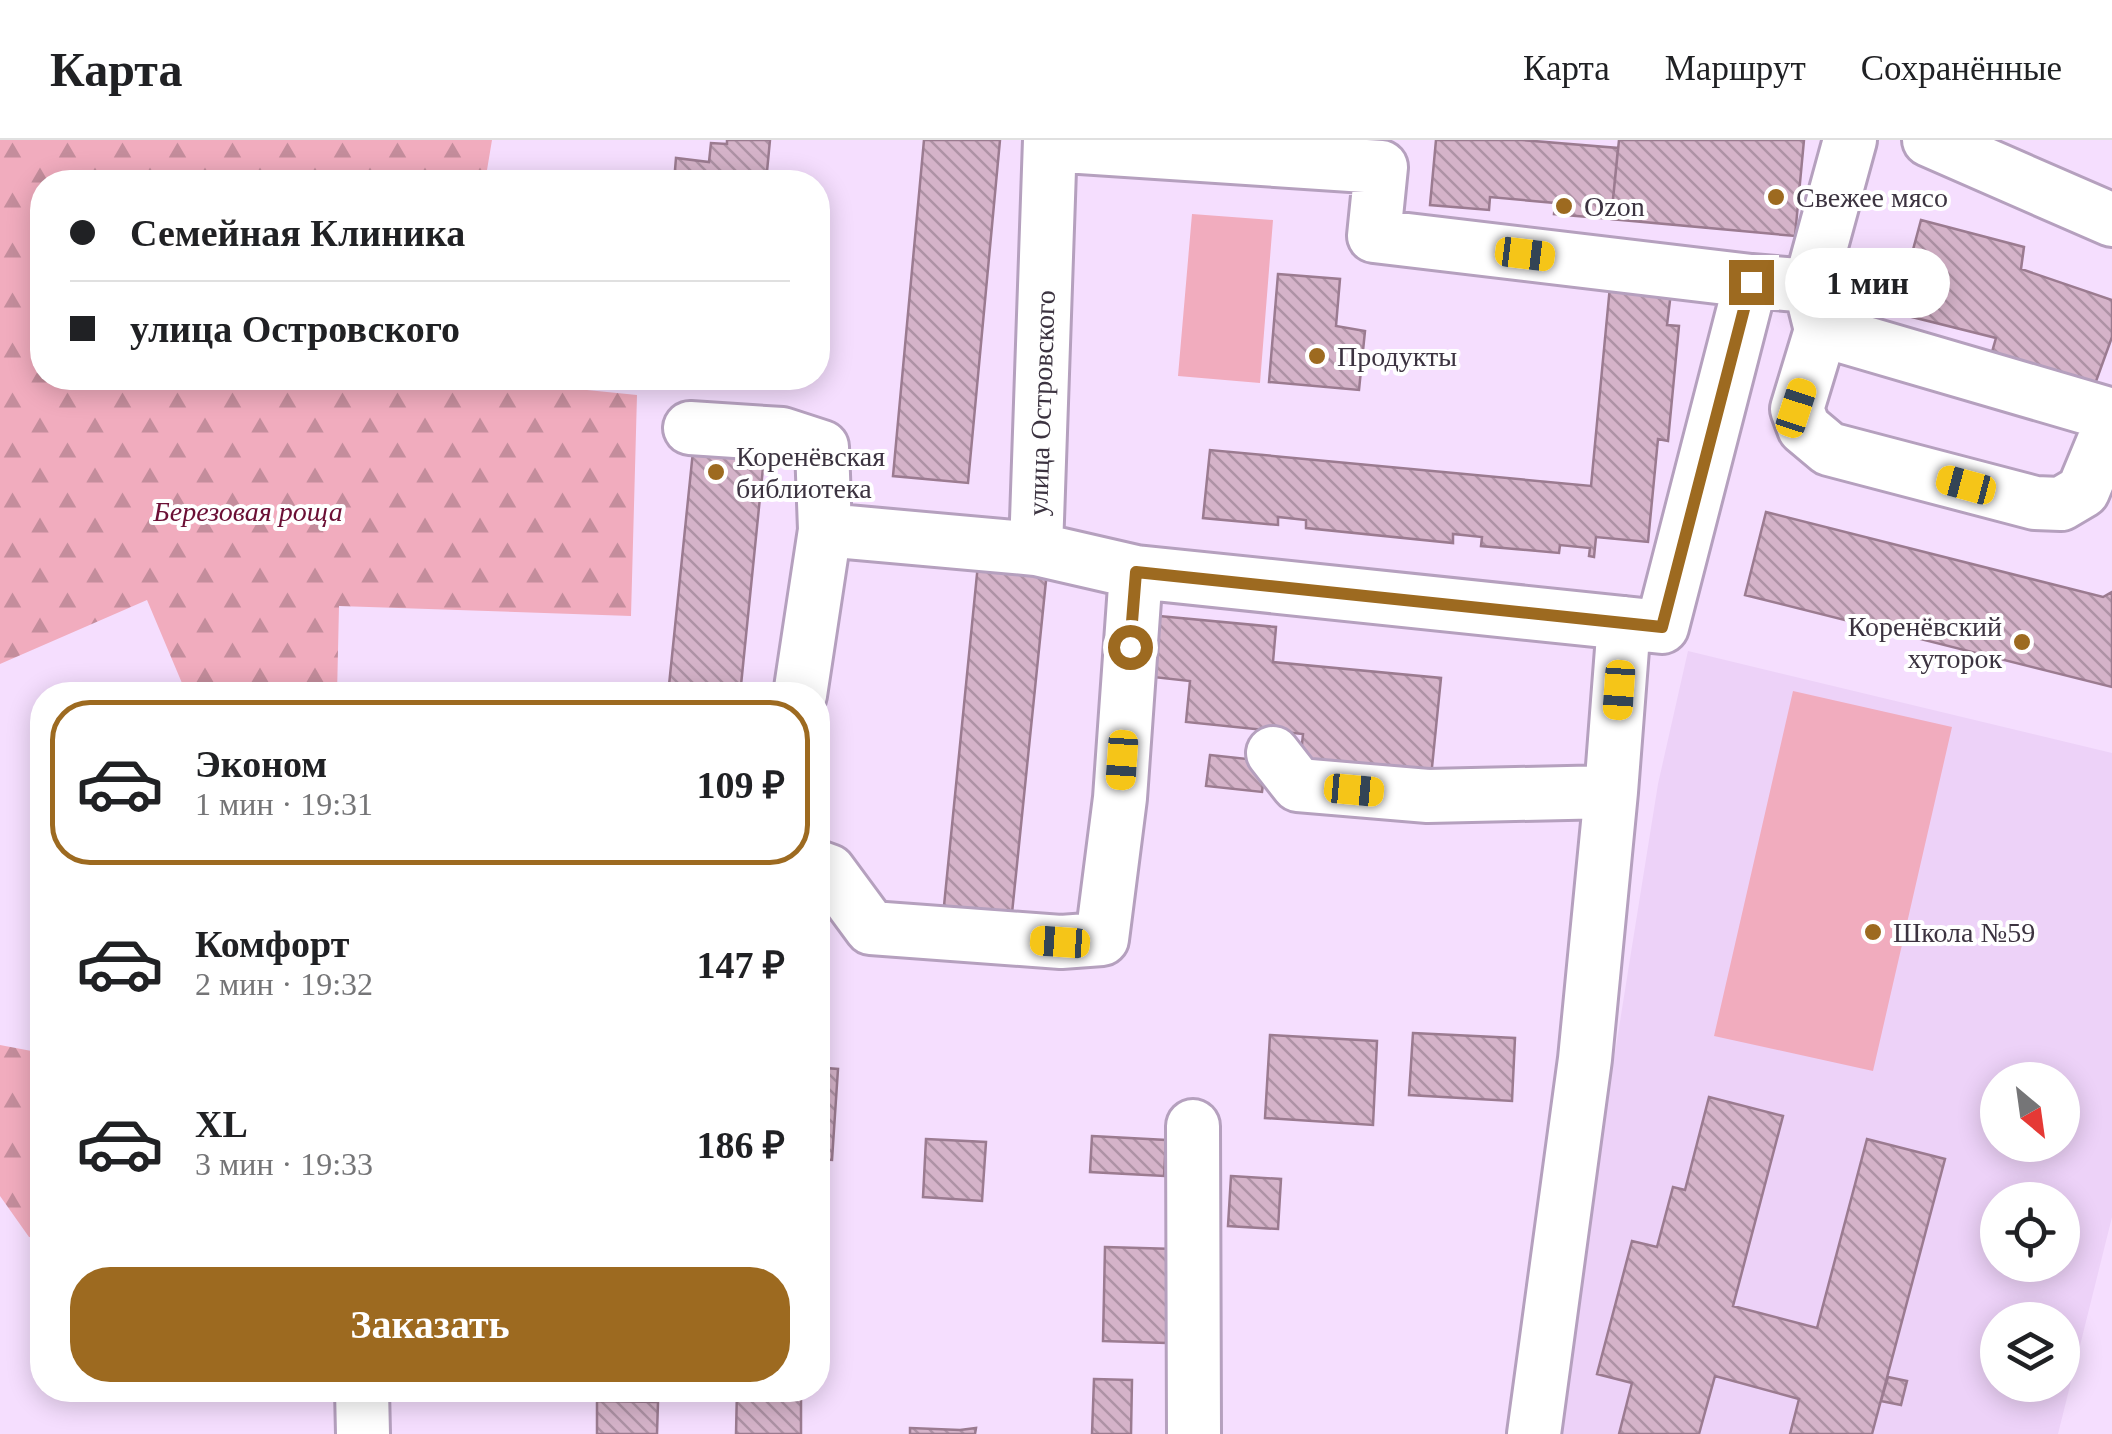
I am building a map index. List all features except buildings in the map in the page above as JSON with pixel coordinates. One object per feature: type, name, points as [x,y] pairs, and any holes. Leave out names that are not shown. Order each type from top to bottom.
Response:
[{"type":"street","points":[[1050,143],[1381,167],[1374,236],[1751,282],[1815,308],[2112,418],[2083,491],[2061,504],[2036,503],[1828,450],[1804,428],[1796,408],[1815,308],[1850,140]]},
{"type":"street","points":[[1929,140],[2112,220]]},
{"type":"street","name":"улица Островского","points":[[1050,143],[1036,549],[1136,572],[1662,627],[1751,282]]},
{"type":"street","points":[[690,428],[782,434],[822,446],[825,530],[802,682]]},
{"type":"street","points":[[825,530],[1036,549]]},
{"type":"street","points":[[830,871],[871,928],[1060,942],[1102,939],[1120,798],[1136,572]]},
{"type":"street","points":[[1534,1434],[1585,1059],[1624,623]]},
{"type":"street","points":[[1273,753],[1298,785],[1428,796],[1611,792]]},
{"type":"street","points":[[1193,1126],[1194,1434]]},
{"type":"street","points":[[362,1402],[362,1434]]},
{"type":"shaded area","name":"Школа №59","points":[[1688,651],[2112,753],[2112,1217],[2080,1346],[2080,1302],[1980,1302],[1980,1402],[2066,1402],[2058,1434],[1554,1434],[1658,784]]},
{"type":"green space","name":"Березовая роща","points":[[0,140],[492,140],[487,170],[30,170],[30,390],[587,390],[637,395],[631,616],[339,606],[337,682],[182,682],[147,600],[0,664]]},
{"type":"green space","points":[[1192,214],[1273,220],[1260,383],[1178,376]]},
{"type":"green space","points":[[1793,691],[1952,727],[1873,1071],[1714,1036]]},
{"type":"green space","points":[[0,1045],[30,1051],[30,1237],[0,1196]]},
{"type":"place","name":"Свежее мясо","points":[[1776,197]]},
{"type":"place","name":"Ozon","points":[[1564,206]]},
{"type":"place","name":"Продукты","points":[[1317,356]]},
{"type":"place","name":"Коренёвская библиотека","points":[[716,472]]},
{"type":"place","name":"Коренёвский хуторок","points":[[2022,642]]},
{"type":"place","name":"Школа №59","points":[[1873,932]]},
{"type":"route","points":[[1130,647],[1136,572],[1662,627],[1751,282]]}]
